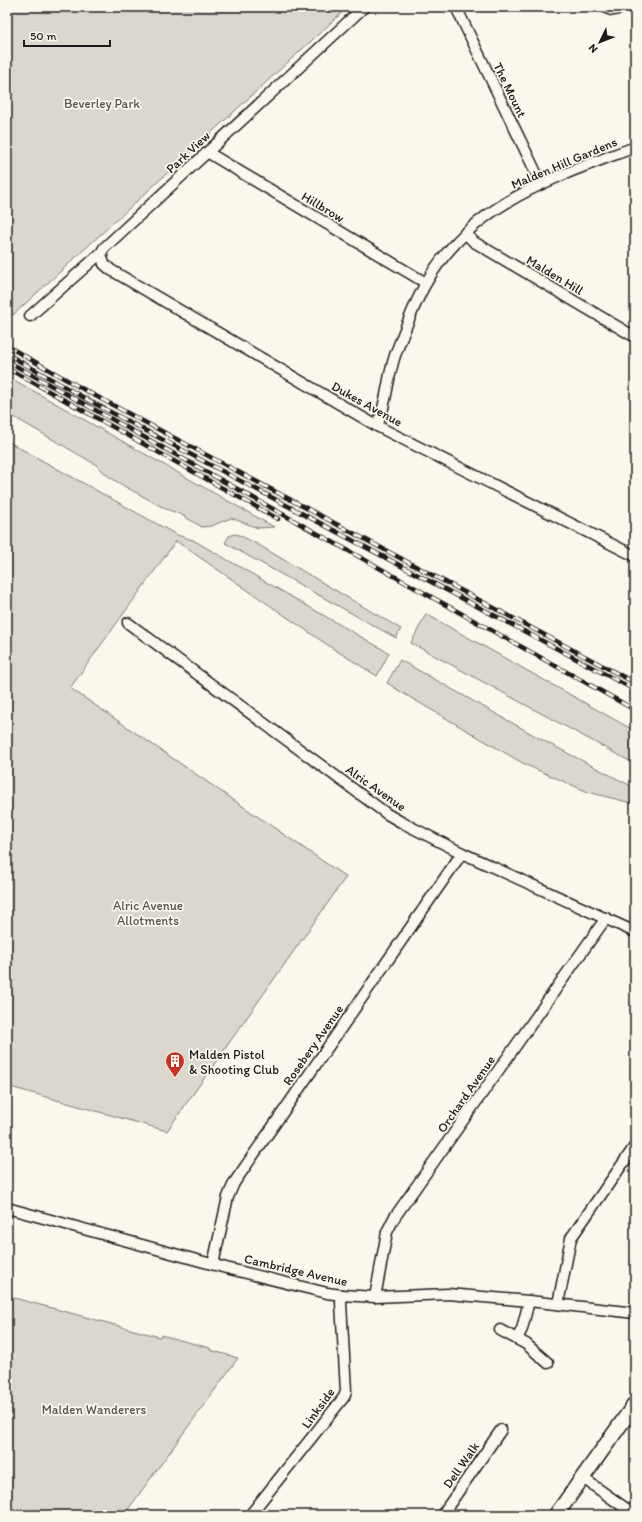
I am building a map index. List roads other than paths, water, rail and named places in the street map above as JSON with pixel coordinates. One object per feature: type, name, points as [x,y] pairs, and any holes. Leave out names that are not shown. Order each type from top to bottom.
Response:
[{"type":"main road","points":[[556,1515],[635,1404]]},
{"type":"street","name":"Park View","points":[[30,316],[101,253],[104,248],[364,7]]},
{"type":"street","name":"The Mount","points":[[456,7],[541,184]]},
{"type":"street","points":[[608,9],[616,10],[624,7]]},
{"type":"street","name":"Malden Hill Gardens","points":[[377,426],[381,418],[388,380],[396,352],[426,284],[444,256],[465,233],[482,218],[501,205],[541,184],[635,147]]},
{"type":"street","name":"Hillbrow","points":[[207,152],[426,284]]},
{"type":"street","name":"Malden Hill","points":[[465,233],[474,242],[635,337]]},
{"type":"street","name":"Dukes Avenue","points":[[101,253],[104,264],[111,270],[377,426],[635,556]]},
{"type":"street","name":"Alric Avenue","points":[[128,623],[387,814],[462,853],[635,932]]},
{"type":"street","name":"Rosebery Avenue","points":[[213,1264],[228,1196],[234,1183],[462,853]]},
{"type":"street","name":"Orchard Avenue","points":[[375,1297],[387,1232],[394,1218],[606,918]]},
{"type":"street","points":[[558,1304],[568,1246],[571,1238],[635,1146]]},
{"type":"street","name":"Cambridge Avenue","points":[[7,1208],[326,1293],[375,1297],[448,1294],[529,1301],[635,1313]]},
{"type":"street","name":"Linkside","points":[[250,1515],[344,1397],[346,1392],[341,1303],[342,1295]]},
{"type":"street","points":[[517,1339],[522,1329],[529,1301]]},
{"type":"street","points":[[500,1330],[517,1339],[548,1363]]},
{"type":"street","name":"Dell Walk","points":[[442,1515],[501,1430]]},
{"type":"street","points":[[583,1478],[635,1515]]},
{"type":"railway","points":[[7,346],[90,393],[635,683]]},
{"type":"railway","points":[[7,354],[88,400],[635,690]]},
{"type":"railway","points":[[7,361],[635,710]]},
{"type":"railway","points":[[7,368],[278,519]]},
{"type":"place","name":"Malden Pistol & Shooting Club","points":[[175,1078]]},
{"type":"park label","name":"Beverley Park","points":[[102,103]]},
{"type":"park label","name":"Alric Avenue Allotments","points":[[148,912]]},
{"type":"park label","name":"Malden Wanderers","points":[[94,1409]]}]
